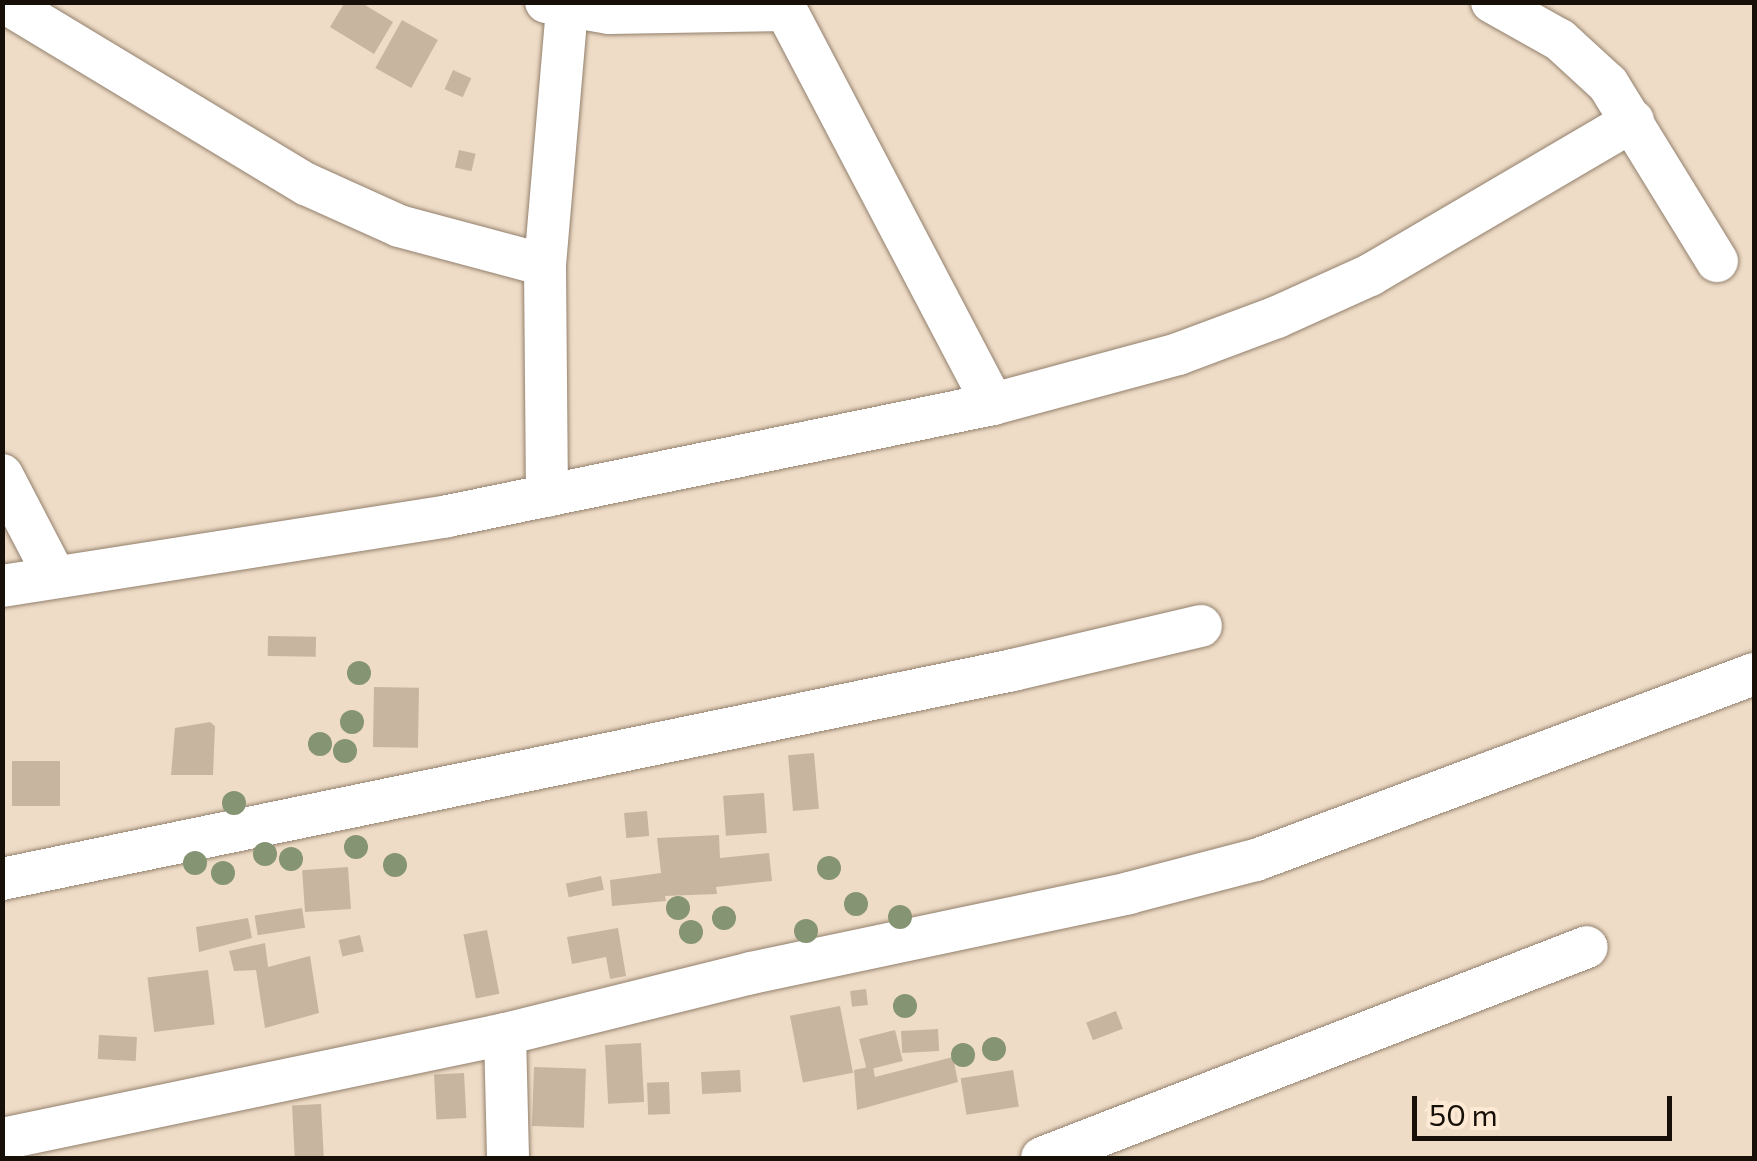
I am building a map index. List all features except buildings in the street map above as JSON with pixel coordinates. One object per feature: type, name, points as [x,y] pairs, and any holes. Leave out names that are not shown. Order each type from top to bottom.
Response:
[{"type":"street","points":[[4,2],[306,184],[399,226],[545,265]]},
{"type":"street","points":[[1492,2],[1560,40],[1608,84],[1717,260]]},
{"type":"street","points":[[547,496],[545,265],[557,4],[609,13],[788,6],[992,404]]},
{"type":"street","points":[[2,586],[448,516],[992,404],[1178,354],[1278,317],[1370,275],[1632,120]]},
{"type":"street","points":[[2,475],[54,575]]},
{"type":"street","points":[[2,879],[490,774],[1014,670],[1201,626]]},
{"type":"street","points":[[2,1139],[505,1034],[750,974],[1129,894],[1256,860],[1754,674]]},
{"type":"street","points":[[1042,1158],[1587,947]]},
{"type":"street","points":[[505,1034],[508,1158]]}]
